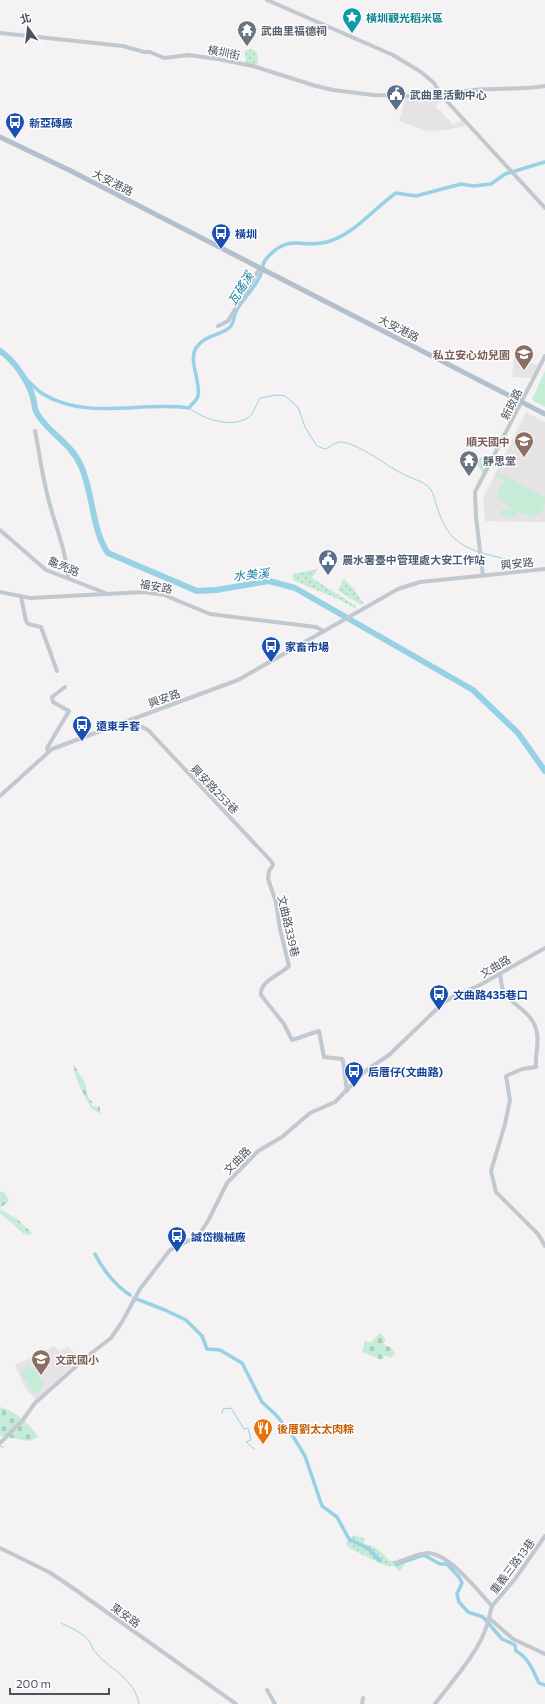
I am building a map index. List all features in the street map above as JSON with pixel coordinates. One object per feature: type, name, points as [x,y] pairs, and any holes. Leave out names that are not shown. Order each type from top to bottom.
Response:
[{"type":"main road","name":"大安港路","points":[[0,137],[71,171],[545,414]]},
{"type":"street","points":[[268,0],[393,55],[420,72],[434,83],[443,97],[545,208]]},
{"type":"street","name":"橫圳街","points":[[0,33],[119,45],[144,52],[150,52],[164,58],[188,55],[218,59],[253,66],[333,90],[373,95],[443,97],[452,94],[490,88],[545,86]]},
{"type":"street","points":[[218,326],[228,321],[262,269]]},
{"type":"street","name":"新政路","points":[[483,576],[475,492],[545,356]]},
{"type":"street","points":[[35,431],[46,488],[67,561],[68,578]]},
{"type":"street","name":"龜壳路","points":[[0,530],[42,568],[109,594]]},
{"type":"street","name":"興安路","points":[[0,796],[48,752],[238,680],[384,596],[408,585],[545,569]]},
{"type":"street","name":"福安路","points":[[0,592],[21,597],[52,598],[109,594],[126,591],[155,593],[177,599],[210,614],[316,627],[323,631]]},
{"type":"street","points":[[21,597],[26,621],[28,624],[41,627],[57,672]]},
{"type":"street","points":[[307,626],[316,634]]},
{"type":"street","points":[[48,752],[47,748],[69,711],[54,702],[52,697],[65,687]]},
{"type":"street","name":"興安路253巷","points":[[133,719],[136,724],[148,730],[272,862],[273,865],[268,876]]},
{"type":"street","name":"文曲路339巷","points":[[268,876],[276,902],[280,929],[289,966],[273,976],[261,989],[261,995],[284,1024],[292,1040],[320,1031],[324,1058],[342,1059],[343,1061],[347,1091]]},
{"type":"street","name":"文曲路","points":[[0,1443],[22,1421],[35,1403],[89,1355],[111,1338],[120,1327],[140,1289],[170,1250],[194,1239],[203,1230],[223,1189],[258,1151],[282,1136],[303,1118],[335,1102],[364,1072],[389,1055],[443,1003],[454,996],[480,985],[545,948]]},
{"type":"street","points":[[500,974],[504,992],[532,1020],[537,1032],[535,1054],[536,1067],[522,1069],[506,1076],[510,1100],[505,1124],[491,1171],[496,1192],[538,1234],[545,1246]]},
{"type":"street","name":"重義三路13巷","points":[[492,1606],[515,1579],[545,1536]]},
{"type":"street","name":"東安路","points":[[0,1548],[49,1572],[236,1704]]},
{"type":"street","points":[[398,1562],[428,1553],[452,1564],[492,1606],[485,1633],[463,1668],[435,1704]]},
{"type":"street","points":[[488,1621],[513,1639],[545,1654]]},
{"type":"street","points":[[267,1690],[275,1704]]},
{"type":"street","points":[[362,1704],[363,1698]]},
{"type":"shaded area","points":[[406,96],[443,99],[435,106],[454,125],[462,119],[468,125],[447,130],[428,131],[399,121]]},
{"type":"shaded area","name":"私立安心幼兒園","points":[[514,358],[539,365],[532,378],[512,377]]},
{"type":"shaded area","name":"順天國中","points":[[526,412],[545,422],[545,522],[485,521],[483,498]]},
{"type":"shaded area","name":"文武國小","points":[[54,1346],[59,1351],[68,1347],[81,1361],[71,1367],[36,1400],[26,1390],[15,1365]]},
{"type":"green space","points":[[251,49],[257,52],[258,65],[246,63],[245,51]]},
{"type":"green space","points":[[545,371],[545,407],[532,400]]},
{"type":"green space","points":[[483,457],[490,462],[484,474],[477,465],[480,458]]},
{"type":"green space","points":[[497,472],[545,497],[541,512],[529,515],[517,511],[516,517],[501,516],[502,509],[515,510],[501,501],[499,490],[506,481],[495,476]]},
{"type":"green space","points":[[318,569],[312,578],[356,606],[356,609],[338,599],[293,580],[293,574]]},
{"type":"green space","points":[[344,579],[354,589],[364,604],[361,605],[338,590]]},
{"type":"green space","points":[[73,1065],[85,1083],[88,1097],[92,1102],[91,1104],[93,1106],[100,1107],[100,1114],[91,1108],[78,1083]]},
{"type":"green space","points":[[0,1191],[5,1193],[9,1201],[0,1208]]},
{"type":"green space","points":[[0,1209],[17,1219],[32,1233],[29,1235],[24,1234],[0,1213]]},
{"type":"green space","points":[[380,1333],[386,1339],[383,1344],[392,1348],[395,1353],[391,1358],[385,1355],[382,1360],[362,1352],[365,1342],[371,1342]]},
{"type":"green space","points":[[28,1367],[35,1369],[44,1384],[40,1391],[34,1394],[20,1372],[23,1372]]},
{"type":"green space","points":[[0,1407],[11,1411],[22,1419],[38,1437],[30,1441],[0,1436]]},
{"type":"green space","points":[[354,1535],[365,1539],[364,1543],[378,1549],[390,1561],[400,1560],[405,1565],[399,1571],[394,1566],[386,1566],[349,1548],[346,1543]]},
{"type":"waterway","name":"瓦磘溪","points":[[20,373],[43,394],[60,402],[78,407],[114,408],[171,406],[189,408],[198,396],[198,384],[193,359],[196,348],[200,343],[209,337],[224,332],[231,326],[236,311],[255,285],[262,272],[265,261],[274,251],[289,244],[318,244],[337,238],[355,227],[396,193],[416,196],[461,184],[474,186],[491,184],[505,174],[545,162]]},
{"type":"waterway","name":"水美溪","points":[[0,351],[16,366],[24,378],[34,400],[35,409],[43,422],[67,445],[77,458],[85,476],[99,534],[108,553],[197,591],[216,590],[269,581],[295,588],[473,690],[518,733],[545,771]]},
{"type":"waterway","points":[[189,408],[210,419],[234,422],[242,421],[249,417],[260,398],[277,395],[285,396],[298,407],[305,427],[317,446],[325,449],[338,442],[349,444],[357,447],[407,476],[427,485],[432,492],[447,530],[457,541],[470,549],[479,552]]},
{"type":"waterway","points":[[482,553],[509,560],[514,559]]},
{"type":"waterway","points":[[95,1254],[110,1277],[130,1295]]},
{"type":"waterway","points":[[134,1298],[186,1320],[202,1336],[207,1349],[220,1350],[242,1363],[262,1402],[276,1415],[294,1438],[305,1456],[322,1506],[337,1517],[349,1539],[369,1549],[380,1561]]},
{"type":"waterway","points":[[222,1413],[223,1409],[231,1408],[244,1429],[248,1428],[251,1440],[246,1442],[254,1449]]},
{"type":"waterway","points":[[396,1564],[424,1555],[440,1564],[447,1564],[459,1577],[462,1583],[457,1594],[459,1602],[468,1612],[483,1617],[502,1639],[515,1645],[516,1651],[524,1657],[533,1669],[539,1683],[545,1685]]},
{"type":"waterway","points":[[61,1623],[76,1630],[86,1638],[96,1653],[133,1688],[139,1704]]},
{"type":"place","name":"橫圳觀光稻米區","points":[[352,34]]},
{"type":"place","name":"武曲里福德祠","points":[[247,47]]},
{"type":"place","name":"武曲里活動中心","points":[[396,111]]},
{"type":"place","name":"新亞磚廠","points":[[15,139]]},
{"type":"place","name":"橫圳","points":[[221,250]]},
{"type":"place","name":"私立安心幼兒園","points":[[524,371]]},
{"type":"place","name":"順天國中","points":[[524,458]]},
{"type":"place","name":"靜思堂","points":[[469,477]]},
{"type":"place","name":"農水署臺中管理處大安工作站","points":[[328,576]]},
{"type":"place","name":"家畜市場","points":[[271,663]]},
{"type":"place","name":"遠東手套","points":[[82,742]]},
{"type":"place","name":"文曲路435巷口","points":[[439,1011]]},
{"type":"place","name":"后厝仔(文曲路)","points":[[354,1088]]},
{"type":"place","name":"誠岱機械廠","points":[[177,1253]]},
{"type":"place","name":"文武國小","points":[[41,1376]]},
{"type":"place","name":"後厝劉太太肉粽","points":[[263,1445]]}]
